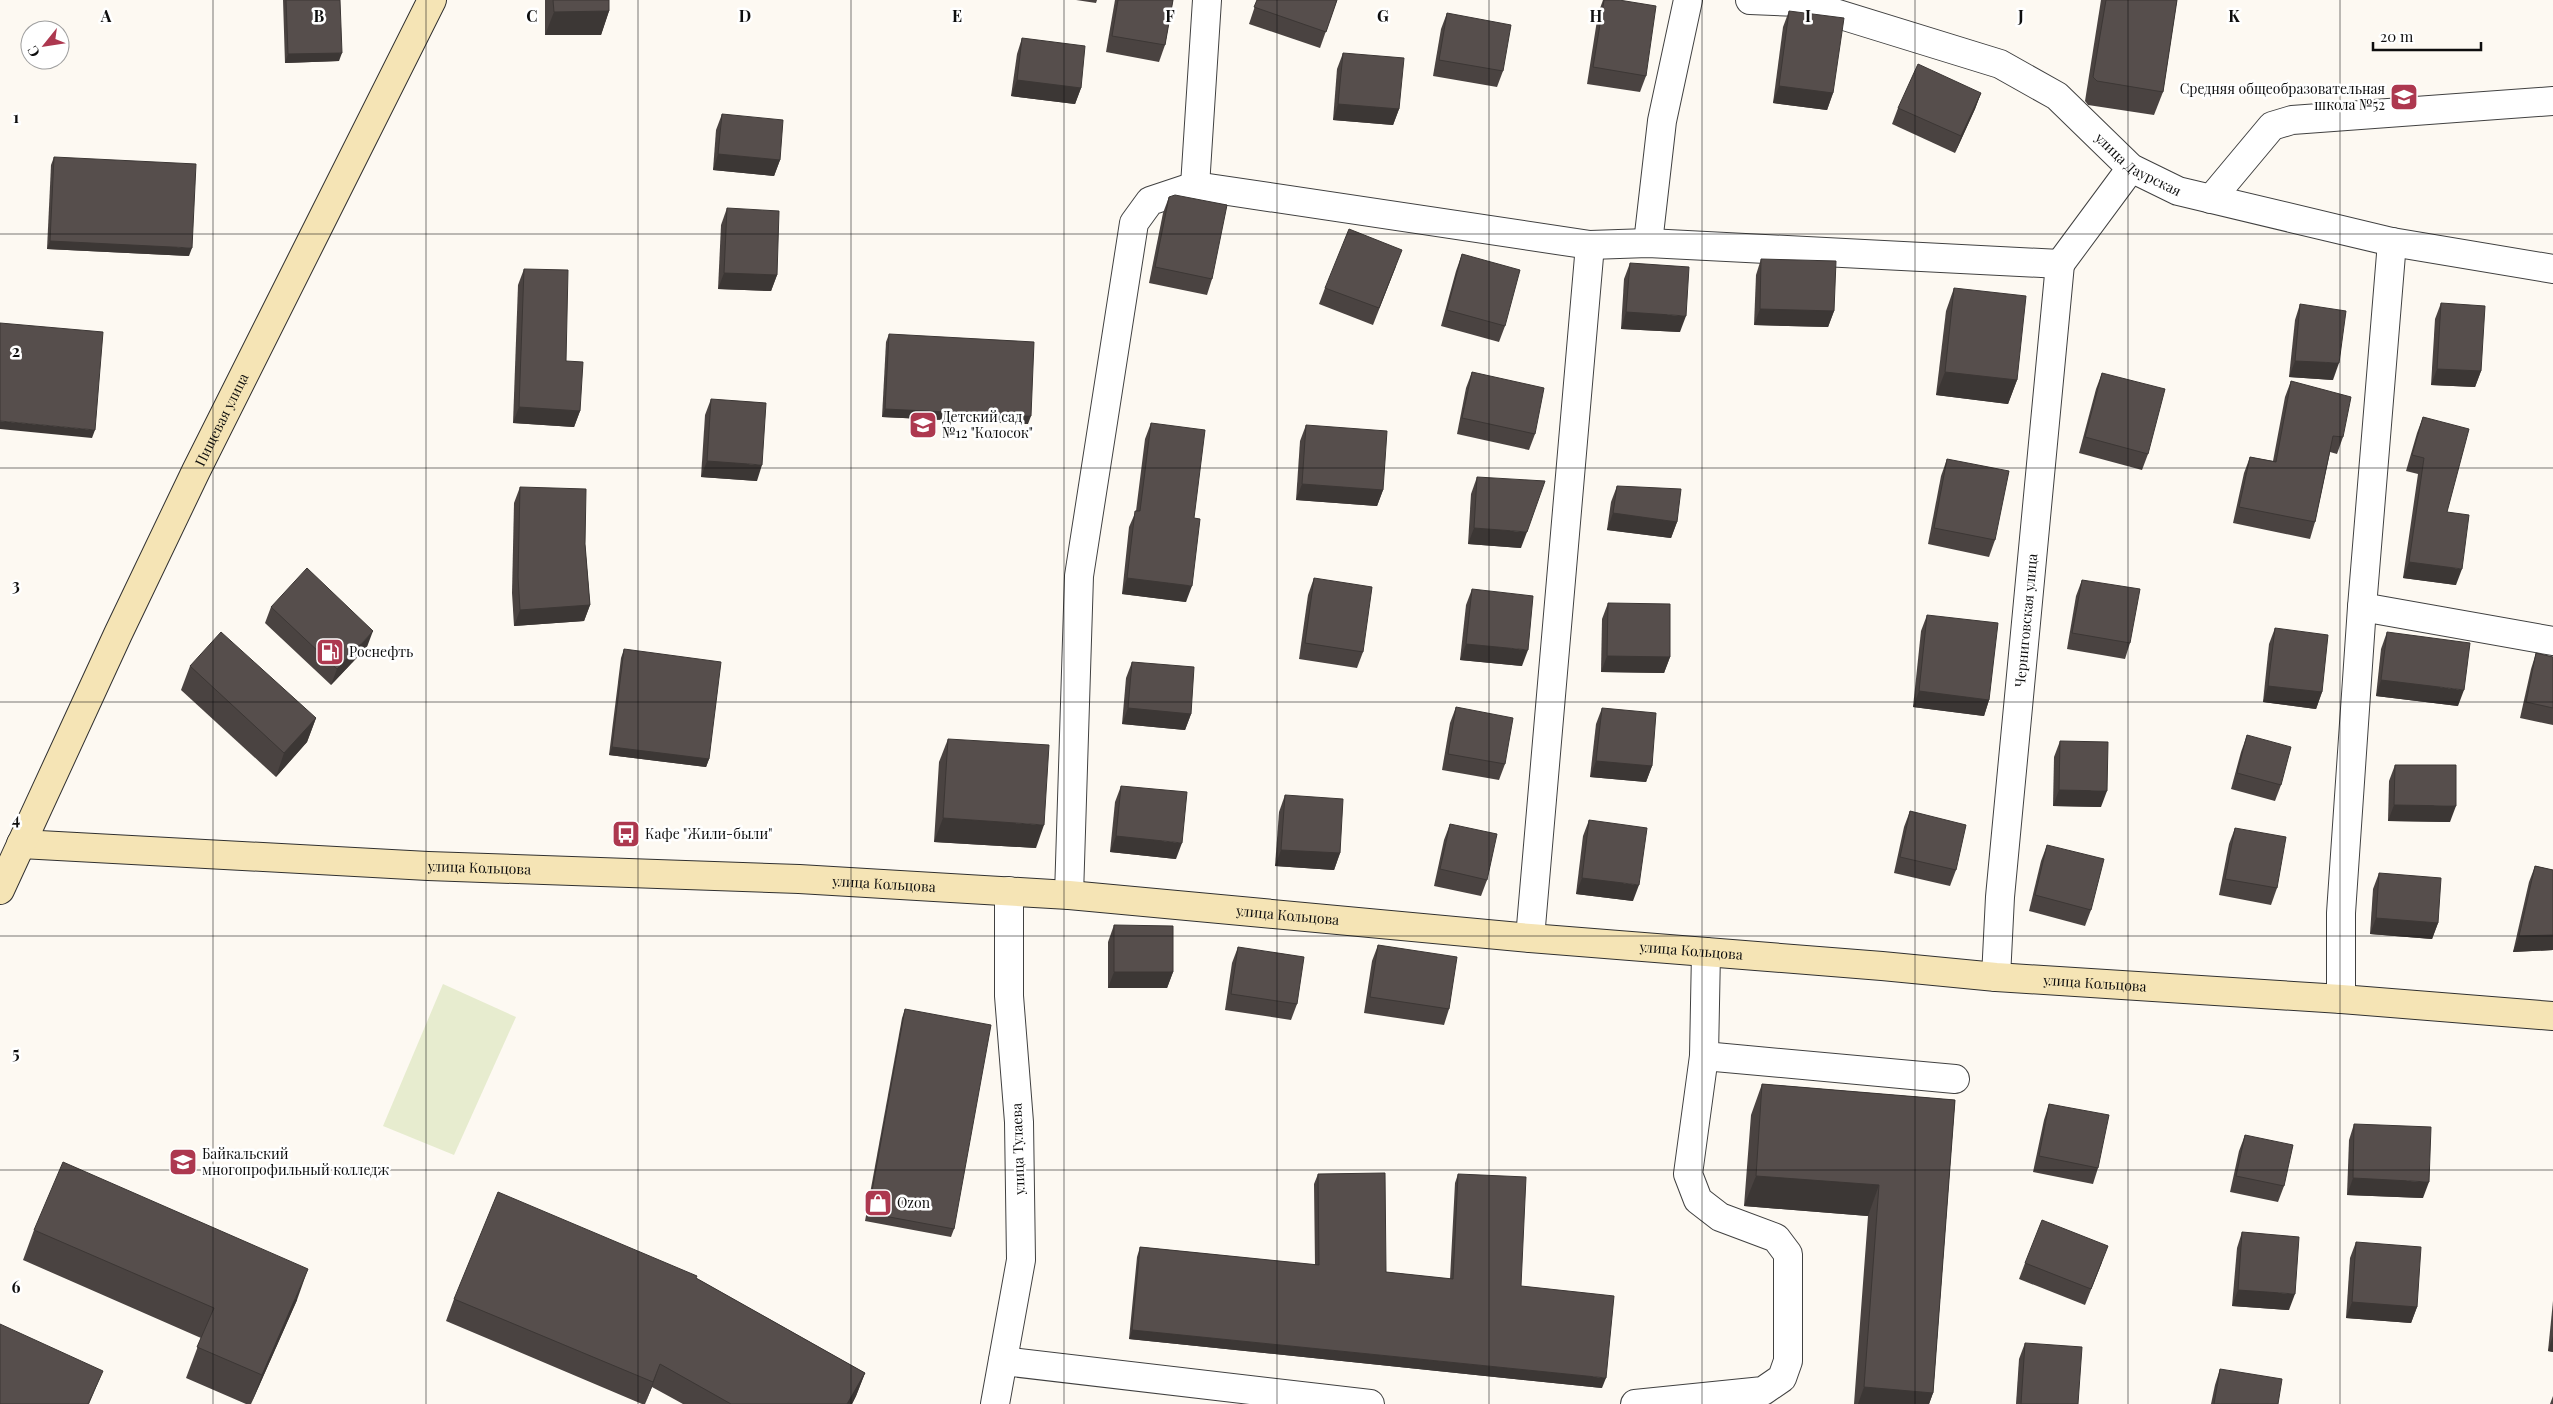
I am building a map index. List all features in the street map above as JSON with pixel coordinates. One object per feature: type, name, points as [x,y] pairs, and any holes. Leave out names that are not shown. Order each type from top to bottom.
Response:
[{"type":"main road","name":"Пищевая улица","points":[[21,844],[196,471],[432,0]]},
{"type":"main road","points":[[0,890],[21,844]]},
{"type":"main road","name":"улица Кольцова","points":[[21,844],[428,866],[799,879],[1069,895],[1530,938],[1996,978],[2341,999],[2553,1016]]},
{"type":"street","points":[[1195,186],[1207,0]]},
{"type":"street","points":[[1648,243],[1662,121],[1688,0]]},
{"type":"street","name":"улица Даурская","points":[[1750,0],[1799,1],[2000,64],[2057,96],[2131,168],[2178,191],[2392,242],[2553,269]]},
{"type":"street","points":[[2211,199],[2272,126],[2292,120],[2553,101]]},
{"type":"street","points":[[1069,895],[1079,576],[1134,223],[1150,201],[1195,186],[1590,245],[1648,243],[2060,264],[2131,168]]},
{"type":"street","points":[[2341,999],[2341,913],[2362,607],[2392,242]]},
{"type":"street","points":[[1530,938],[1590,245]]},
{"type":"street","name":"Черниговская улица","points":[[1996,978],[2000,897],[2060,264]]},
{"type":"street","points":[[2362,607],[2553,641]]},
{"type":"street","name":"улица Тулаева","points":[[995,1404],[1022,1260],[1019,1122],[1009,996],[1009,891]]},
{"type":"street","points":[[1634,1404],[1763,1391],[1782,1378],[1788,1361],[1788,1254],[1776,1238],[1720,1217],[1698,1200],[1688,1174],[1704,1056],[1706,952]]},
{"type":"street","points":[[1704,1056],[1955,1079]]},
{"type":"street","points":[[1003,1361],[1370,1404]]},
{"type":"green space","points":[[443,984],[516,1017],[454,1155],[383,1126]]},
{"type":"building","points":[[286,0],[340,0],[342,53],[288,54]]},
{"type":"building","points":[[553,0],[609,0],[609,11],[554,12]]},
{"type":"building","points":[[1118,0],[1173,0],[1165,45],[1112,36]]},
{"type":"building","points":[[1257,0],[1337,0],[1326,32],[1254,7]]},
{"type":"building","points":[[1604,0],[1619,0],[1656,6],[1646,76],[1593,67]]},
{"type":"building","points":[[2106,0],[2177,0],[2163,92],[2097,81],[2093,77]]},
{"type":"building","points":[[1789,11],[1844,18],[1833,93],[1779,86]]},
{"type":"building","points":[[1447,13],[1511,25],[1503,71],[1439,60]]},
{"type":"building","points":[[1022,38],[1085,46],[1081,88],[1017,80]]},
{"type":"building","points":[[1343,53],[1404,58],[1399,109],[1338,104]]},
{"type":"building","points":[[1918,64],[1981,93],[1961,136],[1898,108]]},
{"type":"building","points":[[722,114],[783,120],[780,160],[718,154]]},
{"type":"building","points":[[54,157],[196,164],[192,248],[50,241]]},
{"type":"building","points":[[1175,195],[1227,205],[1212,279],[1155,267],[1169,197]]},
{"type":"building","points":[[727,208],[779,211],[777,275],[724,273]]},
{"type":"building","points":[[1349,229],[1402,250],[1379,308],[1325,288]]},
{"type":"building","points":[[1462,254],[1520,270],[1505,326],[1447,310]]},
{"type":"building","points":[[1761,259],[1836,261],[1834,311],[1760,309]]},
{"type":"building","points":[[1630,263],[1689,267],[1686,316],[1626,312]]},
{"type":"building","points":[[524,269],[568,270],[566,361],[583,362],[580,411],[519,407]]},
{"type":"building","points":[[1954,288],[2026,296],[2017,380],[1945,372]]},
{"type":"building","points":[[2441,303],[2485,306],[2481,371],[2437,369]]},
{"type":"building","points":[[2300,304],[2346,311],[2339,363],[2295,361]]},
{"type":"building","points":[[0,323],[103,332],[95,430],[0,421]]},
{"type":"building","points":[[889,334],[1034,342],[1031,416],[885,409]]},
{"type":"building","points":[[1472,372],[1544,388],[1535,434],[1462,418]]},
{"type":"building","points":[[2102,373],[2165,389],[2148,454],[2085,437]]},
{"type":"building","points":[[2291,381],[2351,397],[2343,437],[2333,436],[2315,522],[2239,507],[2250,457],[2276,462]]},
{"type":"building","points":[[711,399],[766,403],[762,465],[707,461]]},
{"type":"building","points":[[2423,417],[2469,429],[2447,512],[2469,515],[2462,569],[2409,562],[2424,458],[2412,455]]},
{"type":"building","points":[[1151,423],[1205,430],[1194,518],[1200,519],[1192,586],[1127,578],[1135,511],[1140,511]]},
{"type":"building","points":[[1306,425],[1387,431],[1383,490],[1302,484]]},
{"type":"building","points":[[1947,459],[2009,471],[1995,540],[1934,528]]},
{"type":"building","points":[[1477,477],[1545,481],[1527,532],[1474,528]]},
{"type":"building","points":[[1617,486],[1681,489],[1677,522],[1613,513]]},
{"type":"building","points":[[520,487],[586,489],[585,544],[590,605],[520,610],[518,577]]},
{"type":"building","points":[[307,568],[373,631],[337,669],[271,607]]},
{"type":"building","points":[[1314,578],[1372,587],[1363,652],[1305,643]]},
{"type":"building","points":[[2082,580],[2140,589],[2130,643],[2072,633]]},
{"type":"building","points":[[1472,589],[1533,596],[1528,650],[1466,644]]},
{"type":"building","points":[[1608,603],[1670,604],[1670,657],[1607,656]]},
{"type":"building","points":[[1927,615],[1998,623],[1989,700],[1919,691]]},
{"type":"building","points":[[2275,628],[2328,635],[2322,692],[2268,686]]},
{"type":"building","points":[[221,632],[316,718],[284,753],[190,666]]},
{"type":"building","points":[[2387,632],[2470,643],[2464,690],[2381,680]]},
{"type":"building","points":[[624,649],[721,662],[709,759],[612,747]]},
{"type":"building","points":[[2536,653],[2553,657],[2553,708],[2526,702]]},
{"type":"building","points":[[1132,662],[1194,667],[1191,714],[1128,708]]},
{"type":"building","points":[[1456,707],[1513,718],[1505,764],[1448,754]]},
{"type":"building","points":[[1602,708],[1656,713],[1652,766],[1596,761]]},
{"type":"building","points":[[2247,735],[2291,747],[2281,785],[2237,773]]},
{"type":"building","points":[[948,739],[1049,745],[1044,825],[943,818]]},
{"type":"building","points":[[2060,741],[2108,742],[2107,791],[2059,790]]},
{"type":"building","points":[[2395,765],[2456,765],[2456,806],[2394,805]]},
{"type":"building","points":[[1121,786],[1187,792],[1182,843],[1116,836]]},
{"type":"building","points":[[1285,795],[1343,799],[1340,853],[1281,850]]},
{"type":"building","points":[[1910,811],[1966,825],[1956,870],[1900,857]]},
{"type":"building","points":[[1589,820],[1647,828],[1639,885],[1582,878]]},
{"type":"building","points":[[1450,824],[1497,834],[1487,880],[1440,869]]},
{"type":"building","points":[[2235,828],[2286,837],[2277,888],[2225,879]]},
{"type":"building","points":[[2047,845],[2104,859],[2091,910],[2035,895]]},
{"type":"building","points":[[2535,866],[2553,870],[2553,935],[2519,936]]},
{"type":"building","points":[[2379,873],[2441,878],[2438,923],[2376,918]]},
{"type":"building","points":[[1114,925],[1173,926],[1173,972],[1114,972]]},
{"type":"building","points":[[1378,945],[1457,957],[1449,1009],[1370,997]]},
{"type":"building","points":[[1238,947],[1304,957],[1297,1004],[1231,994]]},
{"type":"building","points":[[905,1009],[991,1025],[954,1229],[868,1213]]},
{"type":"building","points":[[1762,1084],[1955,1100],[1933,1393],[1864,1387],[1879,1185],[1756,1176]]},
{"type":"building","points":[[2049,1104],[2109,1115],[2098,1168],[2039,1156]]},
{"type":"building","points":[[2354,1124],[2431,1127],[2429,1182],[2353,1178]]},
{"type":"building","points":[[2245,1135],[2293,1145],[2284,1186],[2236,1176]]},
{"type":"building","points":[[63,1162],[308,1269],[262,1375],[197,1347],[214,1308],[34,1230]]},
{"type":"building","points":[[1385,1173],[1386,1272],[1453,1279],[1458,1174],[1526,1177],[1521,1286],[1614,1296],[1606,1378],[1132,1330],[1140,1247],[1319,1265],[1318,1174]]},
{"type":"building","points":[[498,1192],[697,1276],[696,1278],[865,1373],[847,1404],[731,1404],[660,1364],[653,1382],[454,1299]]},
{"type":"building","points":[[2042,1220],[2108,1246],[2091,1289],[2025,1263]]},
{"type":"building","points":[[2242,1232],[2299,1237],[2295,1294],[2238,1290]]},
{"type":"building","points":[[2356,1242],[2421,1247],[2417,1307],[2352,1302]]},
{"type":"building","points":[[0,1324],[103,1371],[88,1404],[0,1404]]},
{"type":"building","points":[[2025,1343],[2082,1347],[2078,1404],[2021,1404]]},
{"type":"building","points":[[2220,1369],[2282,1379],[2278,1404],[2214,1404]]},
{"type":"place","name":"Средняя общеобразовательная школа №52","points":[[2404,97]]},
{"type":"place","name":"Детский сад №12 \"Колосок\"","points":[[923,425]]},
{"type":"place","name":"Роснефть","points":[[330,652]]},
{"type":"place","name":"Кафе \"Жили-были\"","points":[[626,834]]},
{"type":"place","name":"Байкальский многопрофильный колледж","points":[[183,1162]]},
{"type":"place","name":"Ozon","points":[[878,1203]]}]
